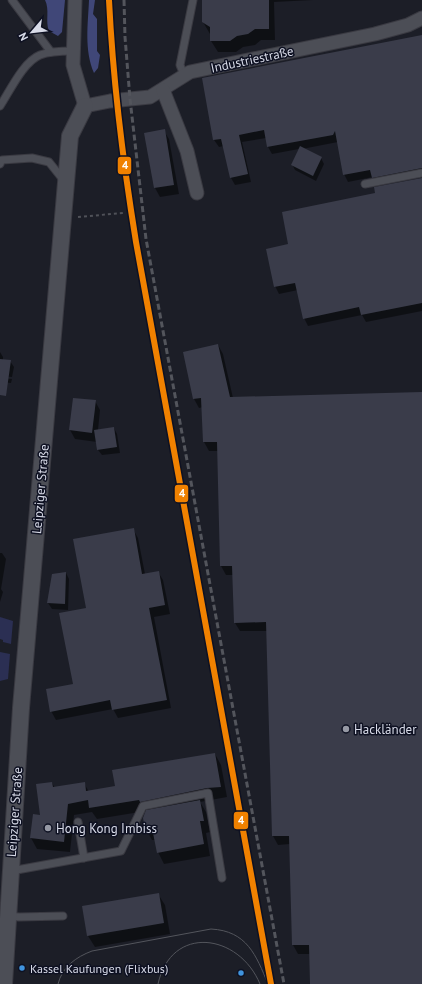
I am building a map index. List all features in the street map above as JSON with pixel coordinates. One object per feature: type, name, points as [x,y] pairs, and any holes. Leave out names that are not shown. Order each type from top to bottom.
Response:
[{"type":"street","points":[[75,0],[73,65],[86,106]]},
{"type":"street","name":"Industriestraße","points":[[86,106],[110,101],[150,97],[190,72],[375,34],[408,25],[422,18]]},
{"type":"street","points":[[163,90],[187,151],[197,193]]},
{"type":"street","name":"Leipziger Straße","points":[[4,984],[21,708],[70,136],[86,106]]},
{"type":"lane","points":[[12,0],[51,52]]},
{"type":"lane","points":[[184,76],[180,65],[193,0]]},
{"type":"lane","points":[[0,106],[24,68],[33,58],[41,54],[51,52],[73,51]]},
{"type":"lane","points":[[0,164],[2,160],[32,158],[49,162],[66,183]]},
{"type":"lane","points":[[365,184],[422,173]]},
{"type":"lane","points":[[11,871],[121,851],[143,806],[208,794],[222,878]]},
{"type":"lane","points":[[78,822],[84,858]]},
{"type":"lane","points":[[8,916],[63,916]]},
{"type":"path","points":[[78,217],[123,213]]},
{"type":"shaded area","points":[[45,0],[65,0],[62,32],[58,36],[49,31]]},
{"type":"shaded area","points":[[89,0],[95,0],[93,14],[97,19],[97,51],[100,55],[98,68],[94,73],[88,46]]},
{"type":"shaded area","points":[[0,617],[13,621],[11,644],[3,642],[3,640],[0,639]]},
{"type":"shaded area","points":[[0,652],[10,654],[8,679],[0,681]]},
{"type":"building","points":[[202,0],[269,0],[269,29],[255,29],[248,34],[237,36],[230,41],[210,41],[210,27],[202,22]]},
{"type":"building","points":[[422,35],[422,168],[372,178],[370,170],[343,175],[335,131],[333,135],[267,147],[264,130],[239,135],[248,174],[230,178],[221,139],[213,140],[202,78]]},
{"type":"building","points":[[165,129],[174,185],[154,188],[144,133]]},
{"type":"building","points":[[300,146],[322,157],[313,176],[291,165]]},
{"type":"building","points":[[422,178],[422,303],[361,315],[359,307],[303,319],[295,283],[274,287],[266,249],[288,244],[282,212],[375,193],[374,187]]},
{"type":"building","name":"Hackländer","points":[[218,344],[230,397],[422,392],[422,984],[310,984],[309,945],[292,945],[289,836],[272,836],[266,622],[234,623],[232,566],[220,566],[217,442],[203,442],[201,398],[193,399],[183,352]]},
{"type":"building","points":[[0,359],[11,360],[6,396],[0,395]]},
{"type":"building","points":[[73,398],[96,400],[92,433],[69,430]]},
{"type":"building","points":[[114,427],[117,447],[97,450],[94,430]]},
{"type":"building","points":[[134,528],[142,574],[159,571],[165,605],[149,608],[167,700],[112,710],[110,700],[50,712],[46,689],[73,684],[59,613],[86,608],[73,539]]},
{"type":"building","points":[[66,572],[65,604],[47,603],[52,574]]},
{"type":"building","points":[[215,753],[221,787],[207,788],[140,802],[139,800],[89,808],[88,800],[68,804],[64,842],[30,838],[33,814],[40,815],[36,784],[52,782],[53,787],[85,782],[86,791],[115,786],[112,770]]},
{"type":"building","points":[[200,800],[204,821],[200,821],[204,844],[157,853],[152,828],[145,829],[143,818],[146,810]]},
{"type":"building","points":[[159,893],[164,923],[87,936],[82,906]]},
{"type":"tram line","points":[[58,984],[60,978],[70,963],[80,956],[92,951],[211,929],[233,934],[242,940],[254,954],[268,984]]},
{"type":"tram line","points":[[158,984],[165,965],[176,952],[190,944],[206,942],[222,946],[237,954],[250,967],[260,984]]},
{"type":"railway","points":[[124,0],[125,37],[130,99],[146,239],[284,984]]},
{"type":"transit line","name":"4","points":[[109,0],[119,121],[136,242],[271,984]]},
{"type":"place","name":"Hackländer","points":[[346,729]]},
{"type":"place","name":"Hong Kong Imbiss","points":[[48,828]]},
{"type":"place","name":"Kassel Kaufungen (Flixbus)","points":[[22,968]]}]
